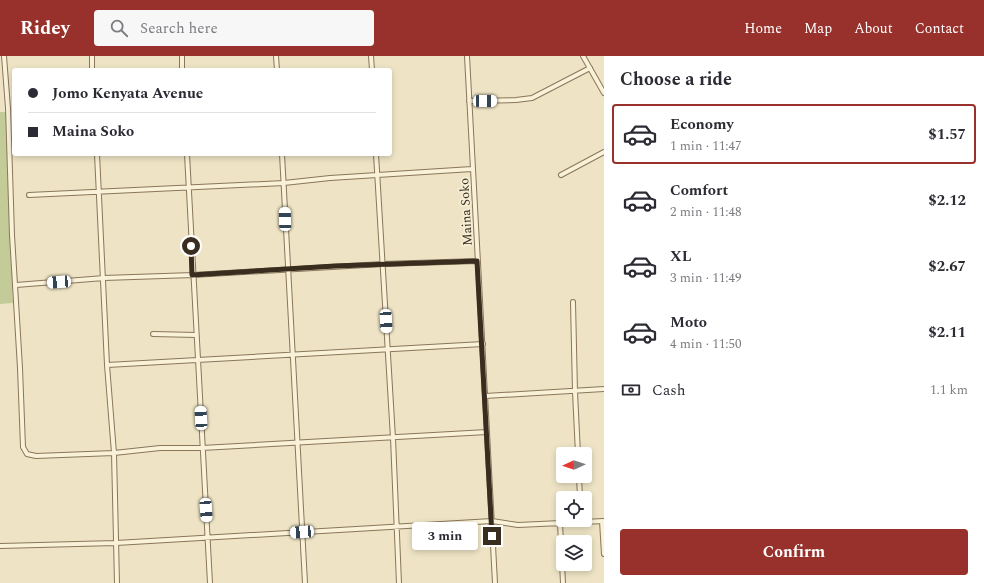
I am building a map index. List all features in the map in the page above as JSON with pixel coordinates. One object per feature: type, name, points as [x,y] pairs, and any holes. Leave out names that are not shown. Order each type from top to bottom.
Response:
[{"type":"street","points":[[4,56],[8,108],[12,235],[16,285],[23,447],[27,454],[36,456],[114,453],[160,448],[202,448],[487,432]]},
{"type":"street","points":[[92,56],[92,68]]},
{"type":"street","points":[[182,56],[182,68]]},
{"type":"street","points":[[276,56],[277,68]]},
{"type":"street","points":[[371,56],[372,68]]},
{"type":"street","name":"Maina Soko","points":[[467,56],[495,583]]},
{"type":"street","points":[[583,56],[604,93]]},
{"type":"street","points":[[469,102],[532,98],[590,68]]},
{"type":"street","points":[[561,175],[604,152]]},
{"type":"street","points":[[97,156],[114,453],[117,583]]},
{"type":"street","points":[[187,156],[192,275],[210,583]]},
{"type":"street","points":[[282,156],[305,583]]},
{"type":"street","points":[[376,156],[393,438],[399,583]]},
{"type":"street","points":[[29,195],[284,183],[330,178],[472,169]]},
{"type":"street","points":[[16,285],[104,278],[192,275],[383,264],[477,261]]},
{"type":"street","points":[[573,302],[578,447]]},
{"type":"street","points":[[153,334],[196,334]]},
{"type":"street","points":[[108,365],[483,344]]},
{"type":"street","points":[[485,396],[575,392],[604,389]]},
{"type":"street","points":[[0,546],[116,544],[492,521],[518,525],[556,523]]},
{"type":"street","points":[[592,522],[603,521],[604,554]]},
{"type":"street","points":[[560,527],[563,583]]},
{"type":"green space","points":[[0,112],[6,112],[13,303],[0,304]]},
{"type":"route","points":[[191,246],[192,275],[335,266],[477,261],[483,344],[492,536]]}]
